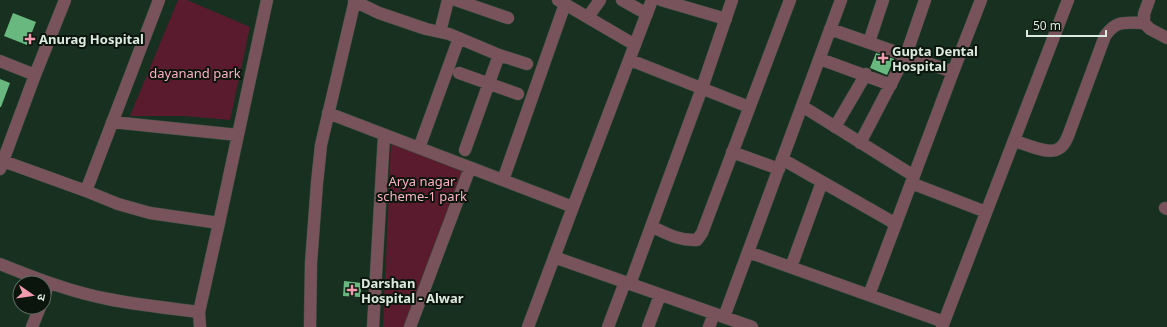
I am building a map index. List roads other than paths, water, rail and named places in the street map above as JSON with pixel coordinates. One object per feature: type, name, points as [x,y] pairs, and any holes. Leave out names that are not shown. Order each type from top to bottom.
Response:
[{"type":"street","points":[[65,0],[35,75],[2,165],[86,191],[118,204],[150,213],[219,223]]},
{"type":"street","points":[[86,191],[159,0]]},
{"type":"street","points":[[200,327],[199,312],[267,0]]},
{"type":"street","points":[[310,327],[311,263],[315,201],[321,146],[354,0],[379,13],[426,29],[459,38],[499,55],[527,64]]},
{"type":"street","points":[[440,32],[448,0]]},
{"type":"street","points":[[456,0],[508,18]]},
{"type":"street","points":[[588,17],[600,0]]},
{"type":"street","points":[[622,0],[647,14]]},
{"type":"street","points":[[528,327],[652,0]]},
{"type":"street","points":[[660,0],[726,19]]},
{"type":"street","points":[[608,327],[652,227],[732,0]]},
{"type":"street","points":[[652,227],[687,241],[697,240],[702,233],[790,0]]},
{"type":"street","points":[[709,327],[719,315],[748,252],[841,0]]},
{"type":"street","points":[[868,42],[883,0]]},
{"type":"street","points":[[860,143],[906,55],[925,0]]},
{"type":"street","points":[[869,295],[981,0]]},
{"type":"street","points":[[748,252],[869,295],[943,325],[1068,0]]},
{"type":"street","points":[[1144,23],[1144,14],[1149,0]]},
{"type":"street","points":[[503,180],[561,2],[635,45]]},
{"type":"street","points":[[1014,141],[1051,151],[1059,149],[1064,144],[1105,36],[1116,24],[1123,22],[1144,23],[1150,29],[1167,38]]},
{"type":"street","points":[[830,29],[953,72]]},
{"type":"street","points":[[419,148],[459,38]]},
{"type":"street","points":[[465,150],[499,55]]},
{"type":"street","points":[[820,59],[866,74],[891,85]]},
{"type":"street","points":[[630,60],[749,107]]},
{"type":"street","points":[[0,61],[35,75]]},
{"type":"street","points":[[459,73],[518,94]]},
{"type":"street","points":[[835,127],[866,74]]},
{"type":"street","points":[[802,106],[860,143],[912,180],[986,212]]},
{"type":"street","points":[[328,113],[573,207]]},
{"type":"street","points":[[112,122],[238,134]]},
{"type":"street","points":[[373,327],[384,135]]},
{"type":"street","points":[[732,152],[781,164],[822,182],[896,224]]},
{"type":"street","points":[[410,327],[470,168]]},
{"type":"street","points":[[791,267],[822,182]]},
{"type":"street","points":[[554,257],[752,327]]},
{"type":"street","points":[[0,264],[28,275]]},
{"type":"street","points":[[52,284],[108,299],[199,312]]},
{"type":"street","points":[[648,327],[660,295]]},
{"type":"street","points":[[32,327],[37,315]]},
{"type":"place","name":"Anurag Hospital","points":[[30,39]]},
{"type":"place","name":"Gupta Dental Hospital","points":[[883,58]]},
{"type":"place","name":"Darshan Hospital - Alwar","points":[[352,290]]},
{"type":"park label","name":"dayanand park","points":[[195,73]]},
{"type":"park label","name":"Arya nagar scheme-1 park","points":[[422,188]]}]
